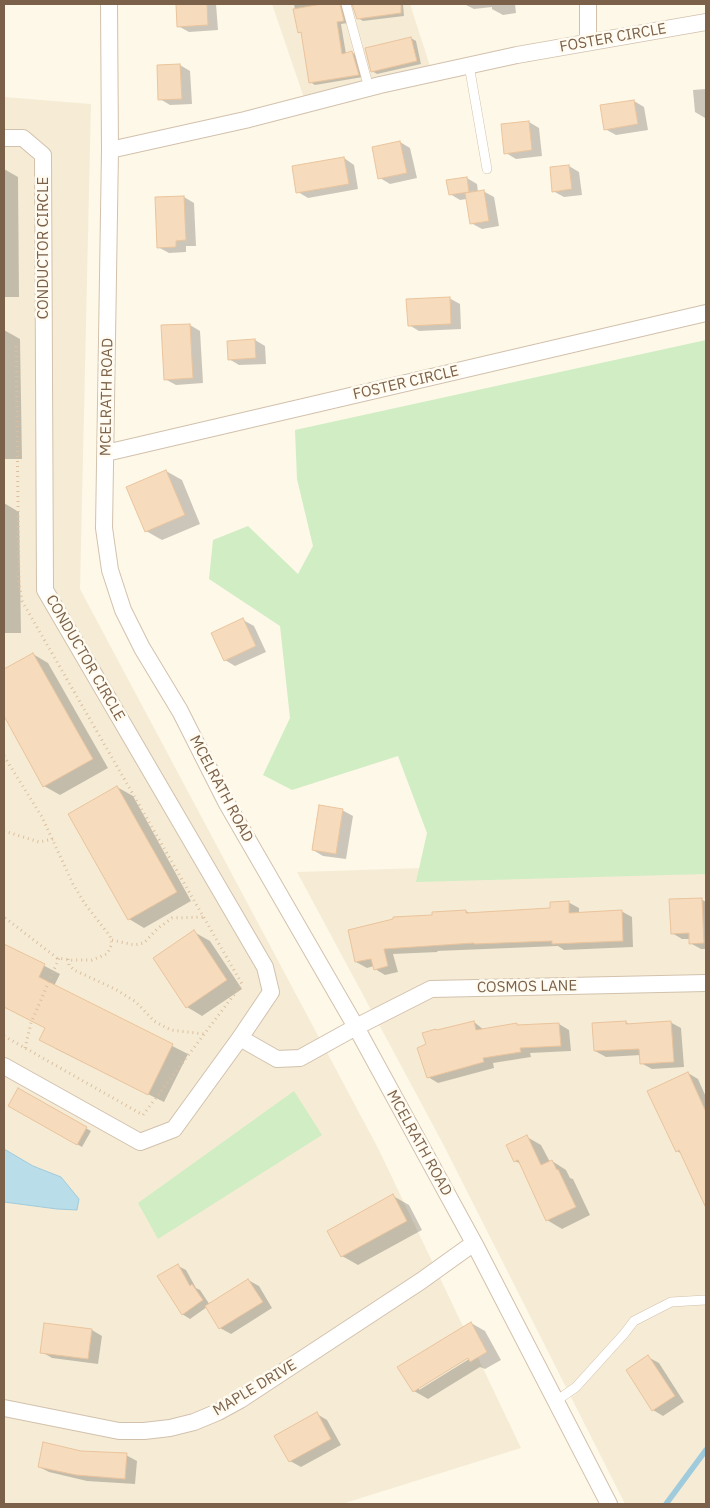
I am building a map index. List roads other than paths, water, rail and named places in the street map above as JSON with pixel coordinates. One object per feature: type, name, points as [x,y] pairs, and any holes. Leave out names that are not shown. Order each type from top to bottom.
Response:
[{"type":"street","name":"MCELRATH ROAD","points":[[109,4],[110,150],[104,528],[110,570],[123,610],[142,648],[180,711],[226,802],[356,1027],[474,1243],[609,1504]]},
{"type":"street","points":[[588,4],[588,42]]},
{"type":"street","name":"FOSTER CIRCLE","points":[[110,150],[245,120],[369,88],[469,65],[706,22]]},
{"type":"street","name":"CONDUCTOR CIRCLE","points":[[4,138],[23,138],[44,155],[45,590],[266,967],[271,992],[174,1129],[140,1142],[4,1066]]},
{"type":"street","name":"FOSTER CIRCLE","points":[[106,453],[706,313]]},
{"type":"street","name":"COSMOS LANE","points":[[356,1027],[431,990],[706,983]]},
{"type":"street","points":[[240,1038],[277,1058],[300,1058],[356,1027]]},
{"type":"street","name":"MAPLE DRIVE","points":[[4,1408],[119,1430],[153,1430],[194,1422],[240,1400],[422,1280],[474,1243]]},
{"type":"lane","points":[[346,4],[369,88]]},
{"type":"lane","points":[[469,65],[487,169]]},
{"type":"lane","points":[[556,1400],[576,1387],[634,1321],[671,1302],[705,1300]]},
{"type":"water","points":[[4,1149],[33,1166],[61,1177],[79,1199],[77,1210],[4,1202]]},
{"type":"waterway","points":[[666,1504],[706,1450]]}]
